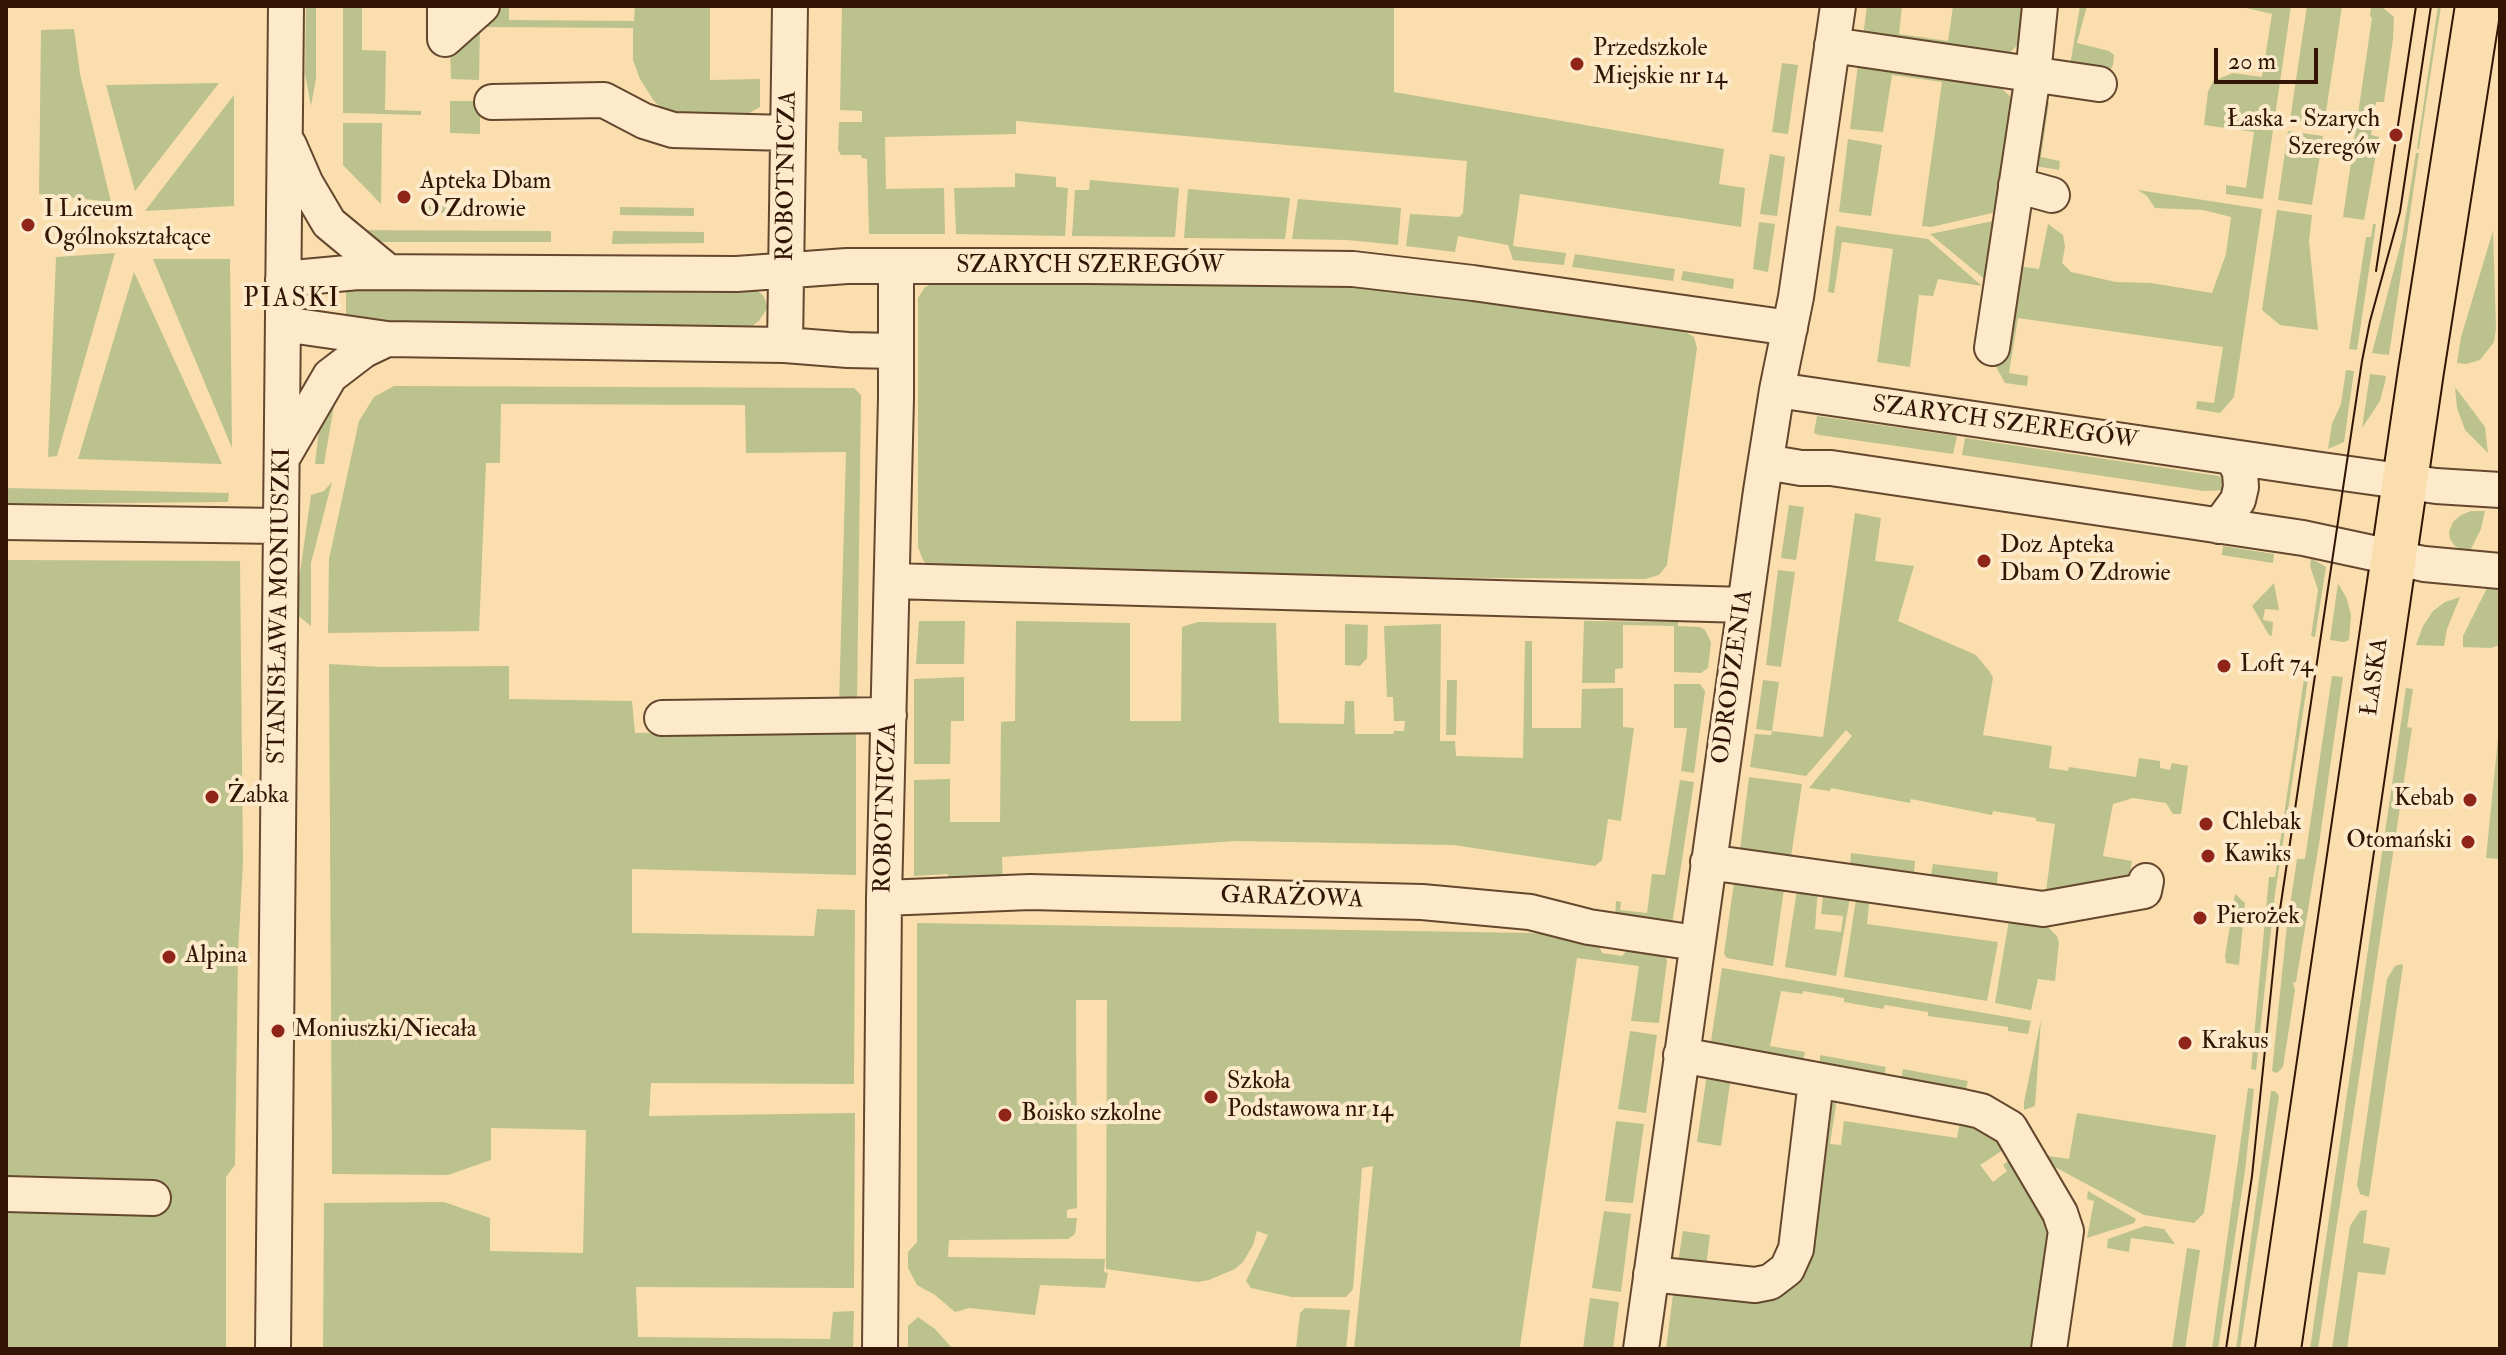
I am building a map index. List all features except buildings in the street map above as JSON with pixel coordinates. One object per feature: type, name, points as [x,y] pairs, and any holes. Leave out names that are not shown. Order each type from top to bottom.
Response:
[{"type":"main road","name":"ŁASKA","points":[[2278,1349],[2393,558],[2478,6]]},
{"type":"street","name":"STANISŁAWA MONIUSZKI","points":[[273,1349],[286,6]]},
{"type":"street","points":[[445,34],[482,6]]},
{"type":"street","name":"ROBOTNICZA","points":[[785,345],[790,6]]},
{"type":"street","name":"ODRODZENIA","points":[[1641,1349],[1745,605],[1838,6]]},
{"type":"street","points":[[1992,348],[2033,75],[2040,6]]},
{"type":"street","points":[[1832,45],[2099,84]]},
{"type":"street","points":[[492,102],[604,100],[644,121],[673,130],[788,133]]},
{"type":"street","points":[[285,134],[306,184],[329,223],[387,271]]},
{"type":"street","points":[[2016,185],[2052,195]]},
{"type":"street","name":"SZARYCH SZEREGÓW","points":[[283,279],[387,271],[737,274],[847,266],[1353,269],[1790,328]]},
{"type":"street","name":"ROBOTNICZA","points":[[880,1349],[884,898],[896,267]]},
{"type":"street","points":[[283,324],[387,339],[785,345],[896,351]]},
{"type":"street","points":[[282,458],[330,376],[364,350],[387,339]]},
{"type":"street","name":"SZARYCH SZEREGÓW","points":[[1777,390],[2405,482],[2500,490]]},
{"type":"street","points":[[2219,526],[2238,500],[2241,487],[2240,472],[2233,458]]},
{"type":"street","points":[[1766,462],[1801,468],[1831,468],[2303,538],[2457,569],[2500,571]]},
{"type":"street","points":[[6,522],[280,526]]},
{"type":"street","points":[[892,581],[1745,605]]},
{"type":"street","points":[[662,718],[889,715]]},
{"type":"street","points":[[1708,862],[2043,909],[2144,891],[2146,881]]},
{"type":"street","name":"GARAŻOWA","points":[[884,898],[1030,892],[1422,902],[1530,912],[1589,927],[1696,943]]},
{"type":"street","points":[[1681,1055],[1963,1107],[1989,1115],[2010,1128],[2060,1213],[2066,1231],[2049,1349]]},
{"type":"street","points":[[1651,1274],[1755,1285],[1777,1278],[1787,1269],[1796,1249],[1816,1081]]},
{"type":"street","points":[[6,1194],[153,1198]]},
{"type":"green space","points":[[306,6],[316,6],[316,79],[311,106],[305,74]]},
{"type":"green space","points":[[343,6],[362,6],[362,50],[386,51],[385,110],[421,111],[421,115],[343,113]]},
{"type":"green space","points":[[499,6],[509,6],[509,20],[634,21],[635,6],[710,6],[710,80],[760,79],[760,107],[746,115],[666,112],[654,101],[640,79],[633,60],[633,28],[480,27],[479,80],[451,79],[450,46]]},
{"type":"green space","points":[[842,6],[1394,6],[1394,92],[1724,149],[1719,184],[1745,188],[1741,227],[1520,194],[1513,246],[1566,253],[1564,265],[1513,260],[1508,245],[1458,236],[1455,252],[1406,246],[1410,214],[1459,217],[1463,213],[1467,161],[1016,121],[1016,134],[885,137],[886,189],[944,188],[945,234],[869,234],[867,159],[861,155],[841,155],[838,150],[839,122],[862,122],[862,111],[840,110]]},
{"type":"green space","points":[[1867,6],[1902,6],[1899,34],[1948,41],[1953,6],[2031,6],[2022,41],[2006,56],[1863,37]]},
{"type":"green space","points":[[2080,6],[2087,6],[2077,43],[2114,55],[2107,75],[2069,71]]},
{"type":"green space","points":[[2238,6],[2291,6],[2263,199],[2226,194],[2226,185],[2246,188],[2254,132],[2204,125],[2208,92],[2213,81],[2233,73],[2262,77],[2272,14]]},
{"type":"green space","points":[[2307,6],[2342,6],[2324,125],[2290,120]]},
{"type":"green space","points":[[2381,6],[2394,17],[2393,39],[2384,102],[2376,102],[2371,135],[2379,137],[2364,220],[2343,217],[2372,18],[2371,7]]},
{"type":"green space","points":[[2438,6],[2441,6],[2417,149]]},
{"type":"green space","points":[[74,29],[80,74],[111,202],[39,194],[41,30]]},
{"type":"green space","points":[[1782,63],[1798,65],[1788,134],[1772,132]]},
{"type":"green space","points":[[1858,64],[1990,83],[2010,96],[2015,108],[2001,211],[1931,227],[1922,226],[1942,82],[1892,75],[1883,132],[1850,129]]},
{"type":"green space","points":[[219,83],[135,191],[106,85]]},
{"type":"green space","points":[[234,95],[234,206],[145,211]]},
{"type":"green space","points":[[2039,100],[2049,102],[2041,157],[2060,161],[2059,170],[2035,166]]},
{"type":"green space","points":[[450,101],[480,101],[480,134],[450,133]]},
{"type":"green space","points":[[343,123],[382,123],[381,204],[343,165]]},
{"type":"green space","points":[[2288,131],[2323,136],[2312,205],[2278,200]]},
{"type":"green space","points":[[1848,139],[1882,145],[1871,216],[1839,212]]},
{"type":"green space","points":[[2416,153],[2419,153],[2389,355],[2372,353],[2402,239]]},
{"type":"green space","points":[[1770,154],[1785,157],[1777,216],[1760,214]]},
{"type":"green space","points":[[1015,173],[1056,177],[1056,187],[1068,188],[1065,236],[956,234],[954,188],[1015,187]]},
{"type":"green space","points":[[1090,180],[1179,188],[1175,237],[1072,236],[1075,190],[1089,190]]},
{"type":"green space","points":[[1188,189],[1290,198],[1285,239],[1184,238]]},
{"type":"green space","points":[[2138,190],[2262,209],[2234,397],[2220,413],[2196,409],[2197,401],[2214,403],[2223,347],[2018,318],[2009,373],[2028,376],[2027,386],[2005,383],[1996,367],[2010,265],[2039,269],[2048,224],[2063,235],[2065,247],[2062,263],[2071,272],[2116,282],[2151,283],[2212,293],[2226,254],[2231,217],[2203,210],[2155,208],[2147,196]]},
{"type":"green space","points":[[1298,199],[1401,208],[1398,245],[1292,239]]},
{"type":"green space","points":[[419,206],[516,207],[517,214],[419,213]]},
{"type":"green space","points":[[620,207],[694,208],[694,216],[620,215]]},
{"type":"green space","points":[[2277,210],[2312,215],[2309,241],[2318,330],[2280,325],[2262,310]]},
{"type":"green space","points":[[2003,219],[1993,286],[1930,234]]},
{"type":"green space","points":[[1759,222],[1775,224],[1768,272],[1753,269]]},
{"type":"green space","points":[[2373,224],[2376,224],[2357,350],[2349,349],[2366,237],[2371,237]]},
{"type":"green space","points":[[1836,226],[1928,239],[1982,286],[1938,279],[1933,296],[1919,295],[1910,367],[1877,362],[1893,249],[1842,242],[1834,293],[1828,292]]},
{"type":"green space","points":[[347,230],[551,231],[551,242],[378,242]]},
{"type":"green space","points":[[613,231],[704,232],[704,243],[612,244]]},
{"type":"green space","points":[[2493,231],[2494,342],[2480,360],[2457,363],[2461,337]]},
{"type":"green space","points":[[115,253],[57,456],[48,457],[56,257]]},
{"type":"green space","points":[[1575,254],[1675,269],[1673,281],[1572,267]]},
{"type":"green space","points":[[153,259],[230,259],[232,448]]},
{"type":"green space","points":[[1683,271],[1734,279],[1733,289],[1681,280]]},
{"type":"green space","points":[[134,272],[222,464],[78,459]]},
{"type":"green space","points":[[346,283],[751,287],[763,295],[768,307],[759,321],[749,328],[346,321]]},
{"type":"green space","points":[[934,283],[1352,285],[1684,331],[1694,337],[1697,348],[1667,565],[1659,575],[1645,579],[949,574],[930,568],[918,547],[918,298],[925,287]]},
{"type":"green space","points":[[2346,370],[2354,371],[2344,442],[2328,449],[2332,424],[2341,404]]},
{"type":"green space","points":[[2370,374],[2386,376],[2380,401],[2362,428]]},
{"type":"green space","points":[[394,386],[854,388],[861,395],[857,704],[839,705],[846,452],[746,453],[745,405],[501,404],[500,463],[486,463],[479,631],[328,633],[329,559],[359,421],[374,397]]},
{"type":"green space","points":[[2455,387],[2485,427],[2488,453],[2465,430],[2457,408]]},
{"type":"green space","points":[[336,394],[324,464],[315,464],[321,413]]},
{"type":"green space","points":[[1817,416],[1957,436],[1953,454],[1819,435],[1814,433]]},
{"type":"green space","points":[[1965,438],[2219,476],[2224,479],[2228,490],[2204,491],[1962,455]]},
{"type":"green space","points":[[332,482],[311,563],[311,626],[297,615],[311,495],[324,491]]},
{"type":"green space","points":[[6,488],[229,493],[228,502],[6,504]]},
{"type":"green space","points":[[1789,505],[1804,507],[1796,560],[1781,558]]},
{"type":"green space","points":[[2471,511],[2485,511],[2481,529],[2469,553],[2455,546],[2449,532],[2453,522]]},
{"type":"green space","points":[[1855,513],[1881,518],[1875,561],[1914,566],[1898,621],[1976,655],[1990,672],[1993,678],[1983,735],[2052,746],[2049,768],[2068,771],[2069,767],[2136,777],[2139,758],[2160,761],[2160,768],[2170,770],[2172,763],[2188,766],[2181,814],[2173,814],[2166,803],[2133,798],[2113,804],[2103,856],[2132,861],[2129,878],[2046,891],[2055,824],[2036,821],[2036,818],[1993,811],[1992,815],[1911,799],[1910,803],[1831,788],[1830,791],[1809,788],[1852,736],[1846,730],[1806,776],[1750,767],[1755,734],[1771,735],[1772,731],[1823,737]]},
{"type":"green space","points":[[2223,546],[2274,554],[2273,563],[2222,555]]},
{"type":"green space","points":[[2311,558],[2326,567],[2315,637],[2311,636],[2318,590],[2310,566]]},
{"type":"green space","points":[[6,560],[240,561],[243,862],[238,953],[235,1165],[226,1177],[226,1349],[6,1349]]},
{"type":"green space","points":[[1778,570],[1795,572],[1781,667],[1766,665]]},
{"type":"green space","points":[[2274,583],[2279,610],[2265,609],[2263,620],[2273,622],[2272,636],[2252,606]]},
{"type":"green space","points":[[2338,583],[2351,615],[2349,640],[2344,642],[2330,640]]},
{"type":"green space","points":[[2487,588],[2500,588],[2500,645],[2491,648],[2463,647],[2463,636]]},
{"type":"green space","points":[[2460,597],[2447,629],[2444,646],[2416,645],[2433,611],[2445,602]]},
{"type":"green space","points":[[919,621],[965,621],[964,664],[916,664]]},
{"type":"green space","points":[[1016,621],[1130,623],[1130,721],[1181,721],[1182,627],[1198,622],[1276,623],[1279,723],[1344,724],[1345,701],[1354,701],[1355,734],[1404,731],[1405,721],[1394,721],[1393,697],[1387,697],[1384,626],[1441,624],[1440,741],[1455,741],[1456,756],[1523,758],[1525,641],[1532,641],[1532,728],[1581,728],[1582,689],[1623,688],[1623,727],[1634,728],[1621,821],[1608,819],[1602,860],[1595,866],[1453,845],[1236,841],[1002,857],[1003,888],[948,887],[948,874],[914,876],[914,780],[950,779],[950,822],[1000,822],[1001,722],[1015,721]]},
{"type":"green space","points":[[1584,621],[1678,622],[1678,626],[1700,627],[1711,642],[1708,668],[1701,673],[1674,672],[1674,626],[1623,625],[1623,668],[1615,669],[1615,683],[1582,683]]},
{"type":"green space","points":[[1345,624],[1368,625],[1367,658],[1360,666],[1345,665]]},
{"type":"green space","points":[[329,664],[381,667],[509,666],[509,699],[632,701],[635,733],[856,729],[856,875],[632,869],[632,933],[814,936],[817,909],[855,910],[854,1084],[651,1083],[649,1116],[855,1113],[854,1288],[636,1287],[638,1337],[830,1339],[833,1312],[854,1311],[853,1349],[323,1349],[324,1203],[444,1202],[490,1218],[490,1251],[583,1253],[586,1130],[491,1128],[491,1160],[448,1175],[332,1174]]},
{"type":"green space","points":[[2305,672],[2309,673],[2275,894],[2256,1070],[2251,1069],[2269,877],[2275,877]]},
{"type":"green space","points":[[2332,676],[2343,677],[2319,844],[2296,982],[2293,983],[2295,990],[2283,1067],[2277,1073],[2272,1071],[2287,925],[2297,859],[2305,859]]},
{"type":"green space","points":[[964,677],[964,721],[951,721],[950,764],[914,764],[914,679]]},
{"type":"green space","points":[[1447,680],[1457,680],[1456,735],[1446,735]]},
{"type":"green space","points":[[1763,680],[1779,682],[1772,731],[1756,729]]},
{"type":"green space","points":[[1674,684],[1700,684],[1705,691],[1694,773],[1681,771],[1687,728],[1674,728]]},
{"type":"green space","points":[[2406,688],[2413,689],[2407,727],[2412,728],[2318,1349],[2310,1349]]},
{"type":"green space","points":[[2500,737],[2500,859],[2486,858]]},
{"type":"green space","points":[[1749,777],[1802,784],[1791,857],[1740,850]]},
{"type":"green space","points":[[1680,780],[1694,782],[1671,931],[1615,919],[1616,901],[1621,902],[1620,910],[1647,913],[1652,874],[1665,875]]},
{"type":"green space","points":[[1851,853],[1915,861],[1914,872],[1850,864]]},
{"type":"green space","points":[[1933,864],[1998,872],[1997,884],[1931,875]]},
{"type":"green space","points":[[1735,875],[1785,882],[1773,966],[1727,958],[1724,954]]},
{"type":"green space","points":[[1798,884],[1818,887],[1815,929],[1841,932],[1843,916],[1821,914],[1824,888],[1851,892],[1836,976],[1785,967]]},
{"type":"green space","points":[[1857,893],[1870,894],[1867,924],[1998,942],[1987,1001],[1844,977]]},
{"type":"green space","points":[[2235,894],[2245,903],[2239,965],[2226,963],[2225,956]]},
{"type":"green space","points":[[2010,914],[2046,925],[2057,936],[2059,943],[2055,981],[2038,979],[2031,1010],[1995,1003]]},
{"type":"green space","name":"Szkoła Podstawowa nr 14","points":[[917,923],[1532,933],[1597,940],[1602,953],[1622,956],[1629,948],[1665,954],[1667,961],[1659,1023],[1631,1021],[1639,966],[1577,958],[1520,1347],[1532,1349],[1354,1349],[1373,1166],[1362,1168],[1353,1289],[1346,1297],[1292,1297],[1251,1288],[1246,1281],[1268,1235],[1257,1231],[1243,1262],[1235,1269],[1209,1280],[1198,1282],[1106,1269],[1107,1000],[1076,1000],[1077,1208],[1067,1210],[1067,1218],[1077,1218],[1075,1234],[1068,1239],[949,1240],[948,1257],[1105,1259],[1104,1272],[1108,1273],[1105,1288],[1040,1285],[1035,1315],[969,1308],[955,1312],[917,1285],[908,1268],[908,1252],[917,1242]]},
{"type":"green space","points":[[2402,964],[2369,1197],[2360,1194],[2357,1185],[2387,979],[2395,966]]},
{"type":"green space","points":[[1722,968],[2031,1021],[2028,1034],[2008,1031],[2008,1027],[1928,1016],[1928,1012],[1885,1005],[1883,1009],[1844,1002],[1844,998],[1803,991],[1802,994],[1781,991],[1770,1046],[1805,1052],[1802,1064],[1710,1048]]},
{"type":"green space","points":[[2041,1020],[2035,1106],[2024,1110],[2024,1102]]},
{"type":"green space","points":[[1630,1031],[1657,1035],[1646,1113],[1618,1109]]},
{"type":"green space","points":[[1820,1055],[1886,1067],[1884,1078],[1820,1067]]},
{"type":"green space","points":[[1903,1069],[1968,1081],[1965,1093],[1901,1081]]},
{"type":"green space","points":[[1707,1074],[1731,1077],[1721,1146],[1697,1142]]},
{"type":"green space","points":[[2248,1088],[2254,1089],[2245,1171],[2218,1349],[2212,1349]]},
{"type":"green space","points":[[2271,1091],[2279,1096],[2240,1349],[2236,1349]]},
{"type":"green space","points":[[1837,1098],[1830,1144],[1841,1145],[1844,1121],[1957,1138],[1961,1116],[2009,1146],[1980,1165],[1993,1182],[2007,1171],[2003,1165],[2016,1155],[2051,1222],[2039,1349],[1666,1349],[1674,1287],[1767,1297],[1827,1111]]},
{"type":"green space","points":[[2077,1113],[2216,1135],[2204,1213],[2194,1223],[2144,1215],[2040,1159],[2041,1155],[2069,1159]]},
{"type":"green space","points":[[1616,1121],[1644,1124],[1633,1203],[1605,1201]]},
{"type":"green space","points":[[2088,1191],[2136,1219],[2134,1223],[2087,1238],[2094,1201],[2087,1199]]},
{"type":"green space","points":[[2367,1210],[2363,1243],[2390,1248],[2385,1275],[2358,1272],[2347,1349],[2332,1349],[2350,1226],[2360,1211]]},
{"type":"green space","points":[[1604,1211],[1631,1214],[1621,1292],[1592,1288]]},
{"type":"green space","points":[[2145,1226],[2164,1229],[2175,1244],[2131,1238],[2129,1252],[2107,1248],[2108,1239]]},
{"type":"green space","points":[[1683,1231],[1710,1235],[1706,1266],[1678,1262]]},
{"type":"green space","points":[[2187,1248],[2200,1250],[2185,1349],[2172,1349]]},
{"type":"green space","points":[[1590,1298],[1619,1302],[1613,1349],[1583,1349]]},
{"type":"green space","points":[[1305,1308],[1350,1310],[1346,1349],[1296,1349],[1300,1313]]},
{"type":"green space","points":[[918,1317],[935,1329],[953,1349],[908,1349],[908,1326]]},
{"type":"tram line","points":[[2376,271],[2416,6]]},
{"type":"tram line","points":[[2226,1349],[2252,1176],[2278,923],[2362,361],[2400,212],[2431,6]]},
{"type":"place","name":"Przedszkole Miejskie nr 14","points":[[1577,64]]},
{"type":"place","name":"Łaska - Szarych Szeregów","points":[[2396,135]]},
{"type":"place","name":"Apteka Dbam O Zdrowie","points":[[404,197]]},
{"type":"place","name":"I Liceum Ogólnokształcące","points":[[28,225]]},
{"type":"place","name":"Doz Apteka Dbam O Zdrowie","points":[[1984,561]]},
{"type":"place","name":"Loft 74","points":[[2224,666]]},
{"type":"place","name":"Żabka","points":[[212,797]]},
{"type":"place","name":"Kebab","points":[[2470,800]]},
{"type":"place","name":"Chlebak","points":[[2206,824]]},
{"type":"place","name":"Otomański","points":[[2468,842]]},
{"type":"place","name":"Kawiks","points":[[2208,856]]},
{"type":"place","name":"Pierożek","points":[[2200,918]]},
{"type":"place","name":"Alpina","points":[[169,957]]},
{"type":"place","name":"Moniuszki/Niecała","points":[[278,1031]]},
{"type":"place","name":"Krakus","points":[[2185,1043]]},
{"type":"place","name":"Szkoła Podstawowa nr 14","points":[[1211,1097]]},
{"type":"place","name":"Boisko szkolne","points":[[1005,1115]]},
{"type":"district","name":"PIASKI","points":[[292,300]]}]
